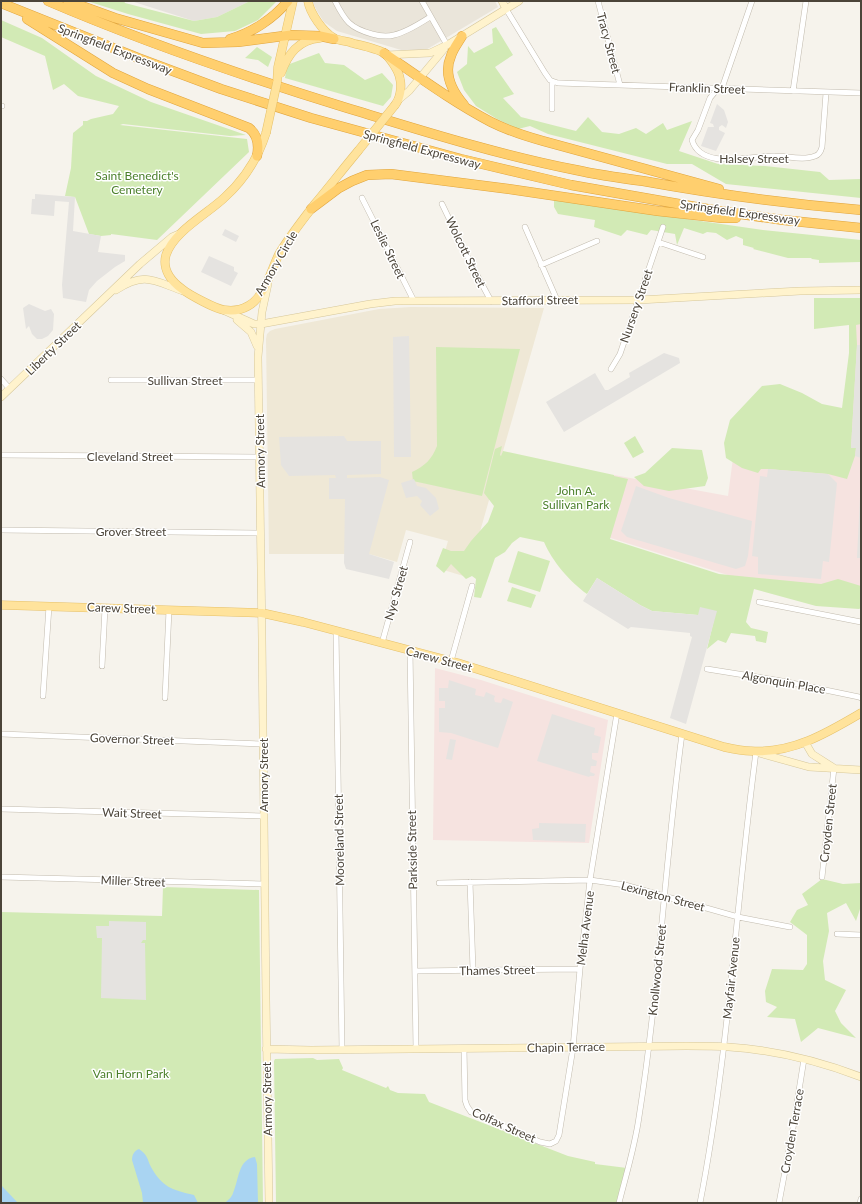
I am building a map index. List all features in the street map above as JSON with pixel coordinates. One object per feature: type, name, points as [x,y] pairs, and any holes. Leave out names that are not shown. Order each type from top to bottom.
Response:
[{"type":"highway","name":"Springfield Expressway","points":[[48,1],[125,34],[208,63],[318,99],[517,157],[576,170],[754,199],[861,210]]},
{"type":"highway","points":[[68,1],[115,18],[203,43],[238,42],[285,35],[320,36],[332,38]]},
{"type":"highway","points":[[218,43],[235,38],[265,22],[277,13],[288,1]]},
{"type":"highway","name":"Springfield Expressway","points":[[1,4],[200,82],[289,111],[418,148],[527,176],[571,185],[719,211],[775,219],[861,228]]},
{"type":"highway","points":[[11,8],[113,73],[148,89],[249,128],[257,140],[257,156]]},
{"type":"highway","points":[[462,36],[450,56],[448,70],[450,83],[454,92],[470,110]]},
{"type":"highway","points":[[385,54],[470,110],[516,133],[543,142],[754,199]]},
{"type":"highway","points":[[311,209],[339,188],[352,181],[367,175],[391,174],[509,189],[658,211],[722,218],[775,219]]},
{"type":"main road","points":[[223,310],[187,293],[172,280],[168,272],[166,262],[167,254],[169,248],[182,232],[216,206],[232,191],[246,174],[257,156],[266,132],[293,1]]},
{"type":"main road","points":[[308,1],[312,13],[332,38]]},
{"type":"main road","points":[[502,1],[506,9]]},
{"type":"main road","points":[[279,70],[289,55],[302,43],[316,39],[332,38],[358,44],[385,54],[430,53],[447,46],[519,1]]},
{"type":"main road","points":[[396,103],[409,91],[419,77],[447,46]]},
{"type":"main road","points":[[385,54],[396,68],[400,77],[400,90],[396,103]]},
{"type":"main road","name":"Armory Circle","points":[[223,310],[238,310],[251,304],[257,297],[269,278],[285,245],[311,209],[396,103]]},
{"type":"main road","name":"Liberty Street","points":[[1,397],[140,264],[172,238],[182,232]]},
{"type":"main road","name":"Liberty Street","points":[[105,298],[132,280],[148,278],[187,293]]},
{"type":"main road","name":"Armory Street","points":[[269,278],[258,348],[269,1203]]},
{"type":"main road","name":"Stafford Street","points":[[223,310],[231,315],[254,324],[261,324],[374,304],[414,301],[639,300],[795,291],[861,290]]},
{"type":"main road","name":"Armory Street","points":[[231,315],[251,332],[258,348]]},
{"type":"main road","name":"Carew Street","points":[[1,605],[262,613],[410,650],[724,747],[756,752],[786,748],[805,742],[826,734],[861,713]]},
{"type":"main road","points":[[805,742],[812,754],[834,768]]},
{"type":"main road","points":[[756,752],[809,767],[861,770]]},
{"type":"main road","name":"Chapin Terrace","points":[[266,1049],[342,1050],[649,1046],[724,1047],[770,1052],[804,1059],[861,1076]]},
{"type":"street","points":[[335,1],[342,14],[354,28],[377,35],[386,36],[398,34],[430,17]]},
{"type":"street","points":[[422,1],[447,46]]},
{"type":"street","name":"Tracy Street","points":[[598,1],[620,85]]},
{"type":"street","points":[[722,88],[752,1]]},
{"type":"street","points":[[793,91],[806,1]]},
{"type":"street","points":[[506,9],[545,73],[552,81],[552,109]]},
{"type":"street","name":"Franklin Street","points":[[552,81],[558,83],[861,93]]},
{"type":"street","name":"Halsey Street","points":[[722,88],[715,92],[710,98],[698,130],[692,140],[694,147],[700,153],[722,160],[774,156],[806,158],[817,155],[822,147],[826,93]]},
{"type":"street","name":"Leslie Street","points":[[362,198],[414,301]]},
{"type":"street","name":"Wolcott Street","points":[[442,204],[491,301]]},
{"type":"street","points":[[525,227],[557,300]]},
{"type":"street","name":"Nursery Street","points":[[611,369],[620,354],[662,227]]},
{"type":"street","points":[[541,266],[597,241]]},
{"type":"street","points":[[658,242],[703,257]]},
{"type":"street","points":[[1,379],[10,389]]},
{"type":"street","name":"Sullivan Street","points":[[111,380],[258,380]]},
{"type":"street","name":"Cleveland Street","points":[[1,455],[260,457]]},
{"type":"street","name":"Grover Street","points":[[1,530],[261,533]]},
{"type":"street","name":"Nye Street","points":[[382,643],[410,542]]},
{"type":"street","points":[[451,662],[472,586]]},
{"type":"street","points":[[760,602],[861,622]]},
{"type":"street","points":[[43,696],[49,606]]},
{"type":"street","points":[[102,666],[105,608]]},
{"type":"street","points":[[165,698],[169,610]]},
{"type":"street","name":"Mooreland Street","points":[[336,631],[342,1050]]},
{"type":"street","name":"Parkside Street","points":[[410,650],[416,1049]]},
{"type":"street","name":"Algonquin Place","points":[[707,669],[782,681],[861,698]]},
{"type":"street","name":"Melha Avenue","points":[[553,1143],[556,1141],[558,1135],[573,1048],[590,880],[617,713]]},
{"type":"street","name":"Governor Street","points":[[1,734],[263,744]]},
{"type":"street","name":"Knollwood Street","points":[[619,1203],[639,1118],[649,1046],[682,734]]},
{"type":"street","name":"Mayfair Avenue","points":[[700,1203],[718,1097],[756,752]]},
{"type":"street","name":"Croyden Street","points":[[822,877],[834,768]]},
{"type":"street","name":"Wait Street","points":[[1,809],[263,816]]},
{"type":"street","name":"Miller Street","points":[[1,877],[264,884]]},
{"type":"street","name":"Lexington Street","points":[[439,883],[590,880],[625,885],[738,917],[790,927]]},
{"type":"street","points":[[470,882],[473,970]]},
{"type":"street","points":[[837,934],[861,935]]},
{"type":"street","name":"Thames Street","points":[[415,971],[580,969]]},
{"type":"street","name":"Colfax Street","points":[[464,1048],[465,1100],[470,1112],[540,1142],[550,1144],[553,1143]]},
{"type":"street","name":"Croyden Terrace","points":[[779,1203],[804,1059]]},
{"type":"street","points":[[860,1203],[861,1199]]},
{"type":"shaded area","points":[[133,1],[250,1],[217,17],[194,21]]},
{"type":"shaded area","points":[[312,1],[495,1],[498,7],[424,51],[408,52],[337,31],[324,22]]},
{"type":"shaded area","points":[[717,104],[724,110],[728,122],[726,128],[722,125],[719,127],[719,130],[725,133],[716,151],[701,146],[708,127],[714,127],[713,124],[710,123]]},
{"type":"shaded area","points":[[35,194],[75,197],[73,231],[101,236],[98,252],[125,255],[125,261],[97,281],[89,290],[86,302],[63,298],[62,285],[69,202],[55,201],[54,216],[31,214],[32,199],[35,199]]},
{"type":"shaded area","points":[[225,229],[239,236],[236,242],[222,235]]},
{"type":"shaded area","points":[[209,256],[234,267],[234,271],[238,273],[231,286],[201,272]]},
{"type":"shaded area","points":[[29,304],[45,311],[51,309],[54,314],[53,330],[48,336],[42,339],[37,339],[32,334],[29,326],[26,329],[23,308]]},
{"type":"shaded area","points":[[411,307],[544,308],[467,577],[440,569],[448,541],[406,530],[397,562],[369,554],[269,554],[267,334],[275,329],[379,309]]},
{"type":"shaded area","points":[[856,324],[861,324],[861,596],[734,577],[595,533],[614,475],[728,496],[733,458],[844,469]]},
{"type":"shaded area","points":[[409,336],[411,457],[394,457],[393,337]]},
{"type":"shaded area","points":[[857,345],[861,345],[861,458],[855,456],[856,448],[851,448]]},
{"type":"shaded area","points":[[664,353],[679,358],[680,363],[564,432],[546,402],[595,373],[605,390],[608,390],[630,377],[629,373]]},
{"type":"shaded area","points":[[344,436],[347,441],[381,441],[381,474],[347,475],[347,478],[380,477],[389,480],[369,554],[394,562],[389,579],[346,569],[344,563],[345,499],[329,499],[329,478],[336,478],[335,475],[289,476],[281,465],[279,437]]},
{"type":"shaded area","points":[[768,469],[828,474],[837,483],[829,562],[823,561],[821,579],[758,574],[758,557],[752,556],[760,476],[767,477]]},
{"type":"shaded area","points":[[414,479],[417,486],[426,488],[436,498],[439,509],[430,516],[420,505],[422,501],[417,496],[406,498],[401,483]]},
{"type":"shaded area","points":[[636,486],[669,498],[752,521],[748,556],[745,566],[736,569],[627,537],[621,531]]},
{"type":"shaded area","points":[[860,497],[861,558],[857,558]]},
{"type":"shaded area","points":[[597,578],[652,611],[698,615],[700,607],[717,611],[686,724],[670,718],[692,637],[690,636],[690,633],[631,627],[628,629],[583,601]]},
{"type":"shaded area","points":[[435,668],[481,680],[608,720],[589,843],[433,840]]},
{"type":"shaded area","points":[[449,680],[476,689],[475,695],[484,697],[486,692],[495,696],[495,702],[501,703],[503,698],[513,702],[498,748],[451,733],[439,732],[439,708],[445,708],[445,701],[439,701],[439,688],[448,688]]},
{"type":"shaded area","points":[[552,714],[595,728],[594,735],[601,737],[598,753],[592,753],[592,759],[597,761],[596,766],[591,766],[590,772],[595,774],[594,776],[589,777],[537,761]]},
{"type":"shaded area","points":[[450,739],[456,740],[452,760],[446,759]]},
{"type":"shaded area","points":[[539,823],[586,824],[585,842],[533,840],[532,829],[539,828]]},
{"type":"shaded area","points":[[109,921],[146,922],[146,940],[143,940],[141,943],[145,943],[146,1000],[101,998],[102,938],[97,938],[96,926],[109,926]]},
{"type":"green space","points":[[87,1],[124,1],[125,3],[194,21],[217,17],[250,1],[277,1],[258,20],[235,31],[201,34]]},
{"type":"green space","name":"Saint Benedict's Cemetery","points":[[1,20],[42,38],[96,76],[151,102],[246,135],[230,136],[123,124],[120,125],[247,139],[249,152],[157,240],[111,234],[101,236],[89,234],[75,197],[65,196],[71,168],[73,133],[83,125],[83,121],[113,114],[119,106],[78,96],[64,84],[53,90],[45,56],[1,37]]},
{"type":"green space","points":[[496,27],[513,55],[495,67],[514,94],[503,98],[521,117],[576,131],[588,117],[602,132],[619,134],[636,128],[646,134],[663,123],[667,130],[692,121],[679,151],[718,164],[765,166],[820,172],[829,180],[861,179],[861,198],[726,184],[692,164],[667,164],[548,134],[530,126],[518,129],[497,119],[476,106],[464,90],[457,72],[467,64],[468,46],[474,53],[493,43],[492,29]]},
{"type":"green space","points":[[257,47],[272,57],[268,67],[258,60],[245,58]]},
{"type":"green space","points":[[319,53],[325,63],[344,65],[365,80],[382,73],[393,85],[391,97],[383,106],[285,78],[287,65]]},
{"type":"green space","points":[[554,200],[763,230],[861,240],[861,262],[819,263],[819,260],[811,258],[788,258],[743,245],[743,239],[736,236],[727,240],[716,233],[707,232],[703,234],[684,228],[677,245],[675,234],[651,230],[647,235],[627,230],[621,236],[594,227],[595,220],[558,214],[554,207]]},
{"type":"green space","points":[[814,298],[861,298],[861,324],[856,325],[857,345],[851,448],[856,448],[855,456],[847,479],[828,474],[768,469],[761,469],[758,473],[742,468],[726,458],[724,443],[730,420],[762,386],[780,384],[802,393],[822,404],[842,408],[849,353],[849,325],[814,329]]},
{"type":"green space","points":[[436,347],[520,349],[482,496],[413,481],[412,472],[428,462],[437,446]]},
{"type":"green space","points":[[635,436],[644,452],[633,458],[624,443]]},
{"type":"green space","name":"John A. Sullivan Park","points":[[502,446],[501,456],[503,451],[628,479],[610,539],[719,574],[821,584],[838,579],[861,586],[861,608],[816,606],[754,589],[746,622],[751,628],[768,632],[766,643],[756,641],[755,636],[731,633],[726,643],[718,640],[707,649],[716,611],[698,615],[652,611],[597,578],[587,594],[562,571],[544,542],[520,537],[512,543],[505,552],[495,558],[481,598],[474,597],[476,579],[472,576],[466,579],[451,564],[444,573],[436,566],[443,548],[451,551],[464,551],[488,522],[494,506],[484,493],[495,449]]},
{"type":"green space","points":[[672,448],[702,450],[708,478],[705,486],[669,491],[644,486],[634,477],[645,473]]},
{"type":"green space","points":[[518,551],[550,561],[540,592],[508,582]]},
{"type":"green space","points":[[512,587],[536,595],[531,608],[507,601]]},
{"type":"green space","points":[[822,879],[843,884],[861,883],[861,906],[856,921],[846,903],[827,913],[829,931],[823,961],[825,980],[846,990],[835,1011],[841,1023],[856,1038],[818,1028],[801,1042],[795,1019],[767,1017],[777,1007],[766,1002],[765,991],[772,969],[803,970],[807,964],[807,935],[790,922],[797,910],[808,905],[802,894]]},
{"type":"green space","name":"Van Horn Park","points":[[163,887],[259,890],[263,1203],[1,1203],[1,912],[162,916]]},
{"type":"green space","points":[[313,1058],[317,1060],[339,1059],[343,1068],[342,1070],[386,1088],[388,1086],[390,1090],[398,1093],[425,1094],[429,1102],[568,1156],[595,1162],[595,1164],[627,1168],[619,1203],[276,1203],[274,1061],[275,1059]]},
{"type":"water","points":[[139,1149],[146,1155],[151,1167],[159,1179],[168,1187],[194,1195],[198,1203],[143,1203],[142,1193],[132,1160],[132,1156]]},
{"type":"water","points":[[255,1157],[257,1164],[258,1203],[225,1203],[230,1198],[235,1188],[242,1166],[249,1159]]},
{"type":"water","points":[[1,1185],[18,1203],[1,1203]]}]
